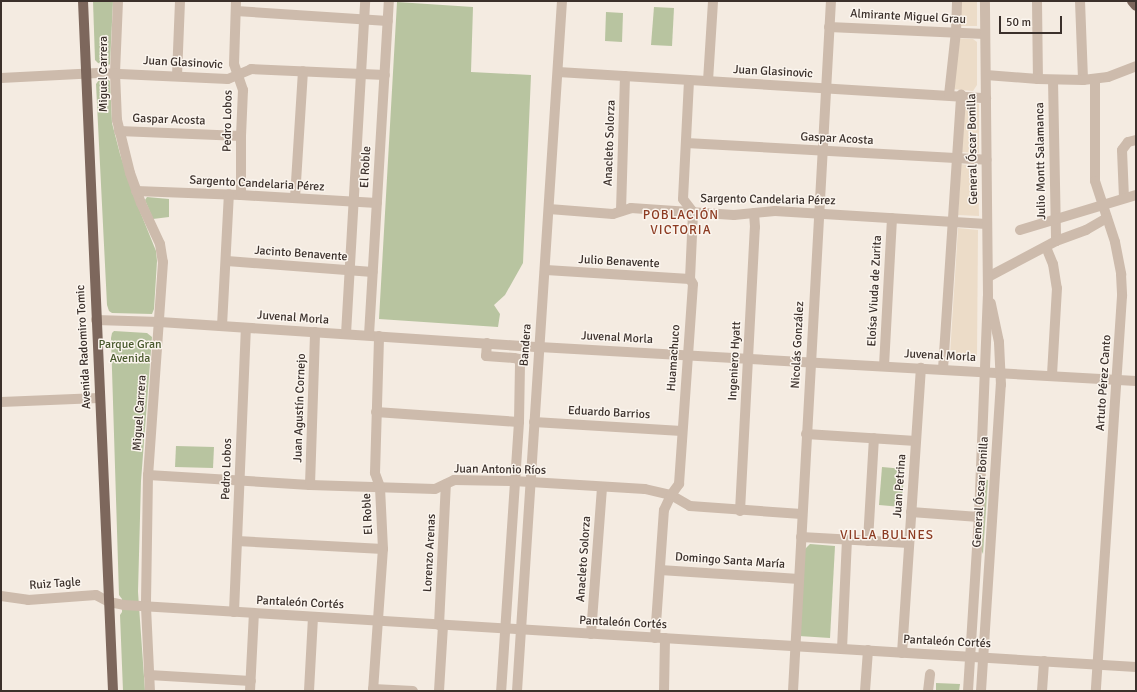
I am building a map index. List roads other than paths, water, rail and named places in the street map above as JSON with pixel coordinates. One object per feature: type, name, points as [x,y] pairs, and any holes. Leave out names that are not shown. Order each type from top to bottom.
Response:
[{"type":"main road","name":"Avenida Radomiro Tomic","points":[[83,1],[99,398],[113,691]]},
{"type":"main road","points":[[1132,1],[1136,6]]},
{"type":"street","name":"Miguel Carrera","points":[[118,1],[115,73],[116,106],[119,131],[136,192],[162,250],[163,262],[160,322],[148,475],[146,607],[150,691]]},
{"type":"street","points":[[177,76],[180,1]]},
{"type":"street","name":"El Roble","points":[[346,334],[365,1]]},
{"type":"street","name":"El Roble","points":[[373,690],[383,549],[380,488],[375,473],[376,412],[373,272],[389,1]]},
{"type":"street","name":"Bandera","points":[[517,691],[539,346],[546,270],[562,1]]},
{"type":"street","points":[[708,81],[713,1]]},
{"type":"street","name":"Nicolás González","points":[[793,691],[818,214],[831,1]]},
{"type":"street","name":"General Óscar Bonilla","points":[[949,95],[956,32],[957,1]]},
{"type":"street","name":"General Óscar Bonilla","points":[[968,691],[979,517],[988,296],[985,1]]},
{"type":"street","points":[[1037,1],[1038,79]]},
{"type":"street","points":[[1080,1],[1083,80]]},
{"type":"street","points":[[236,6],[364,20],[388,21]]},
{"type":"street","name":"Pedro Lobos","points":[[236,6],[234,64],[243,90],[241,195]]},
{"type":"street","name":"Almirante Miguel Grau","points":[[829,27],[985,34]]},
{"type":"street","points":[[986,75],[1053,80],[1083,80],[1108,77],[1136,66]]},
{"type":"street","name":"Juan Glasinovic","points":[[1,78],[115,73],[228,79],[251,69],[385,76]]},
{"type":"street","points":[[294,198],[303,71]]},
{"type":"street","name":"Juan Glasinovic","points":[[558,72],[986,98]]},
{"type":"street","name":"Anacleto Solorza","points":[[621,211],[625,76]]},
{"type":"street","name":"Artuto Pérez Canto","points":[[1095,79],[1095,175],[1097,188],[1115,242],[1122,279],[1117,380],[1096,691]]},
{"type":"street","points":[[689,80],[683,199],[693,212]]},
{"type":"street","name":"Julio Montt Salamanca","points":[[1053,80],[1056,242]]},
{"type":"street","name":"General Óscar Bonilla","points":[[942,369],[961,96]]},
{"type":"street","name":"Gaspar Acosta","points":[[119,131],[241,136]]},
{"type":"street","points":[[1124,198],[1122,150],[1128,142],[1136,140]]},
{"type":"street","name":"Gaspar Acosta","points":[[686,143],[987,160]]},
{"type":"street","name":"Sargento Candelaria Pérez","points":[[136,192],[229,194],[377,203]]},
{"type":"street","points":[[222,326],[227,261],[229,194]]},
{"type":"street","points":[[1020,230],[1136,195]]},
{"type":"street","name":"Sargento Candelaria Pérez","points":[[549,209],[613,214],[631,208],[734,215],[769,211],[988,224]]},
{"type":"street","name":"Huamachuco","points":[[664,691],[660,638],[660,570],[664,510],[671,495],[679,484],[693,284],[690,279],[693,212]]},
{"type":"street","name":"Ingeniero Hyatt","points":[[740,511],[755,227],[754,213]]},
{"type":"street","name":"Eloísa Viuda de Zurita","points":[[884,366],[892,218]]},
{"type":"street","points":[[988,277],[1056,242],[1086,230],[1107,218]]},
{"type":"street","points":[[1046,247],[1053,264],[1057,288],[1052,376]]},
{"type":"street","name":"Jacinto Benavente","points":[[227,261],[373,272]]},
{"type":"street","name":"Julio Benavente","points":[[546,270],[690,279]]},
{"type":"street","name":"General Óscar Bonilla","points":[[981,691],[1001,373],[996,324],[988,296]]},
{"type":"street","name":"Juvenal Morla","points":[[96,320],[160,322],[487,343],[1136,381]]},
{"type":"street","name":"Pedro Lobos","points":[[234,612],[246,328]]},
{"type":"street","name":"Juan Agustín Cornejo","points":[[310,485],[315,332]]},
{"type":"street","name":"Bandera","points":[[487,343],[486,356],[519,359],[519,422],[501,691]]},
{"type":"street","name":"Juan Petrina","points":[[902,652],[921,368]]},
{"type":"street","points":[[1,402],[99,398]]},
{"type":"street","points":[[376,412],[519,422]]},
{"type":"street","name":"Eduardo Barrios","points":[[534,422],[682,431]]},
{"type":"street","points":[[806,434],[916,441]]},
{"type":"street","points":[[868,541],[874,438]]},
{"type":"street","name":"Juan Antonio Ríos","points":[[148,475],[310,485],[435,489],[454,480],[514,481],[645,490],[671,495],[690,506],[740,511],[802,514]]},
{"type":"street","name":"Lorenzo Arenas","points":[[439,691],[446,484]]},
{"type":"street","name":"Anacleto Solorza","points":[[591,634],[602,487]]},
{"type":"street","points":[[911,512],[979,517]]},
{"type":"street","points":[[801,537],[909,543]]},
{"type":"street","points":[[842,649],[847,540]]},
{"type":"street","points":[[237,541],[383,549]]},
{"type":"street","name":"Domingo Santa María","points":[[660,570],[799,579]]},
{"type":"street","name":"Ruiz Tagle","points":[[1,596],[28,600],[98,595],[109,602]]},
{"type":"street","name":"Pantaleón Cortés","points":[[109,602],[124,606],[1136,667]]},
{"type":"street","points":[[149,675],[251,686],[254,613]]},
{"type":"street","points":[[309,691],[313,617]]},
{"type":"street","points":[[865,691],[868,650]]},
{"type":"street","points":[[1042,691],[1044,661]]},
{"type":"street","points":[[928,691],[930,674]]},
{"type":"street","points":[[373,690],[413,691]]},
{"type":"district","name":"POBLACIÓN VICTORIA","points":[[681,224]]},
{"type":"district","name":"VILLA BULNES","points":[[887,535]]},
{"type":"park label","name":"Parque Gran Avenida","points":[[130,352]]}]
